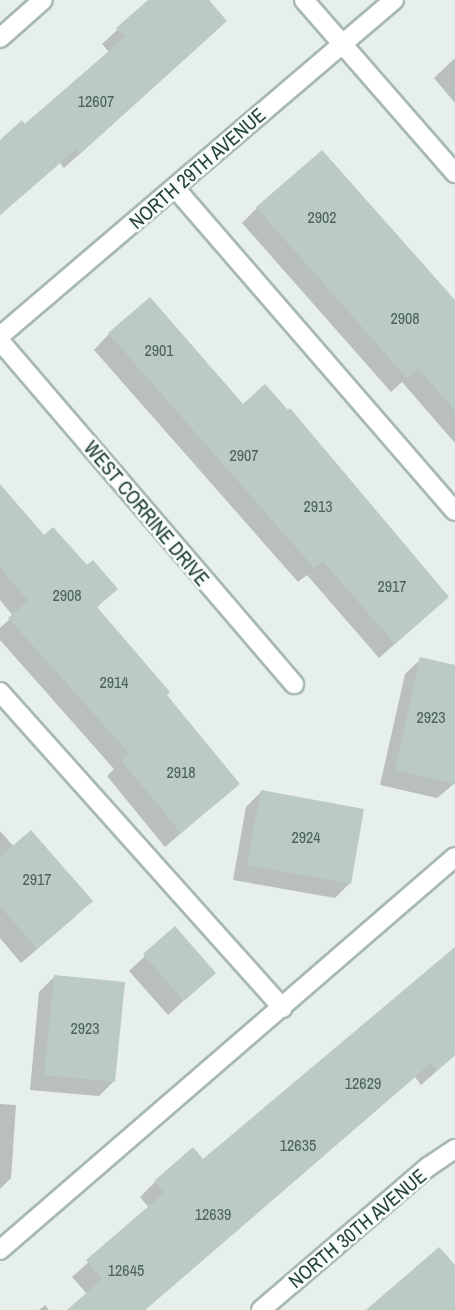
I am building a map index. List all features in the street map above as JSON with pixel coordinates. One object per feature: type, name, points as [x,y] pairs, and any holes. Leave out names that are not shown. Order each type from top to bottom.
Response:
[{"type":"street","points":[[0,38],[44,0]]},
{"type":"street","points":[[304,0],[455,173]]},
{"type":"street","name":"NORTH 29TH AVENUE","points":[[0,336],[394,0]]},
{"type":"street","points":[[175,188],[455,511]]},
{"type":"street","name":"WEST CORRINE DRIVE","points":[[0,341],[294,684]]},
{"type":"street","points":[[0,692],[283,1008]]},
{"type":"street","points":[[0,1250],[283,1008],[455,857]]},
{"type":"street","name":"NORTH 30TH AVENUE","points":[[261,1310],[428,1167],[455,1149]]},
{"type":"building","points":[[148,0],[209,0],[227,21],[80,154],[76,149],[0,215],[0,140],[22,120],[25,124],[125,37],[116,28]]},
{"type":"building","points":[[322,150],[455,300],[455,411],[418,368],[407,378],[256,207]]},
{"type":"building","points":[[150,297],[243,404],[265,384],[288,410],[290,408],[449,597],[395,644],[323,561],[314,568],[108,333]]},
{"type":"building","points":[[0,484],[44,535],[53,527],[87,565],[93,560],[118,589],[97,607],[170,692],[167,695],[240,784],[181,833],[121,760],[129,753],[8,618],[28,601],[0,567]]},
{"type":"building","points":[[420,657],[455,665],[455,784],[395,770]]},
{"type":"building","points":[[261,790],[364,809],[351,884],[247,865]]},
{"type":"building","points":[[31,830],[93,901],[37,949],[0,906],[0,857]]},
{"type":"building","points":[[175,926],[216,973],[184,1001],[143,954]]},
{"type":"building","points":[[455,947],[455,1055],[437,1071],[431,1063],[145,1310],[67,1310],[102,1279],[86,1260],[164,1193],[154,1181],[193,1147],[203,1159]]},
{"type":"building","points":[[54,975],[125,982],[115,1082],[44,1075]]},
{"type":"building","points":[[439,1247],[455,1265],[455,1310],[366,1310]]}]
